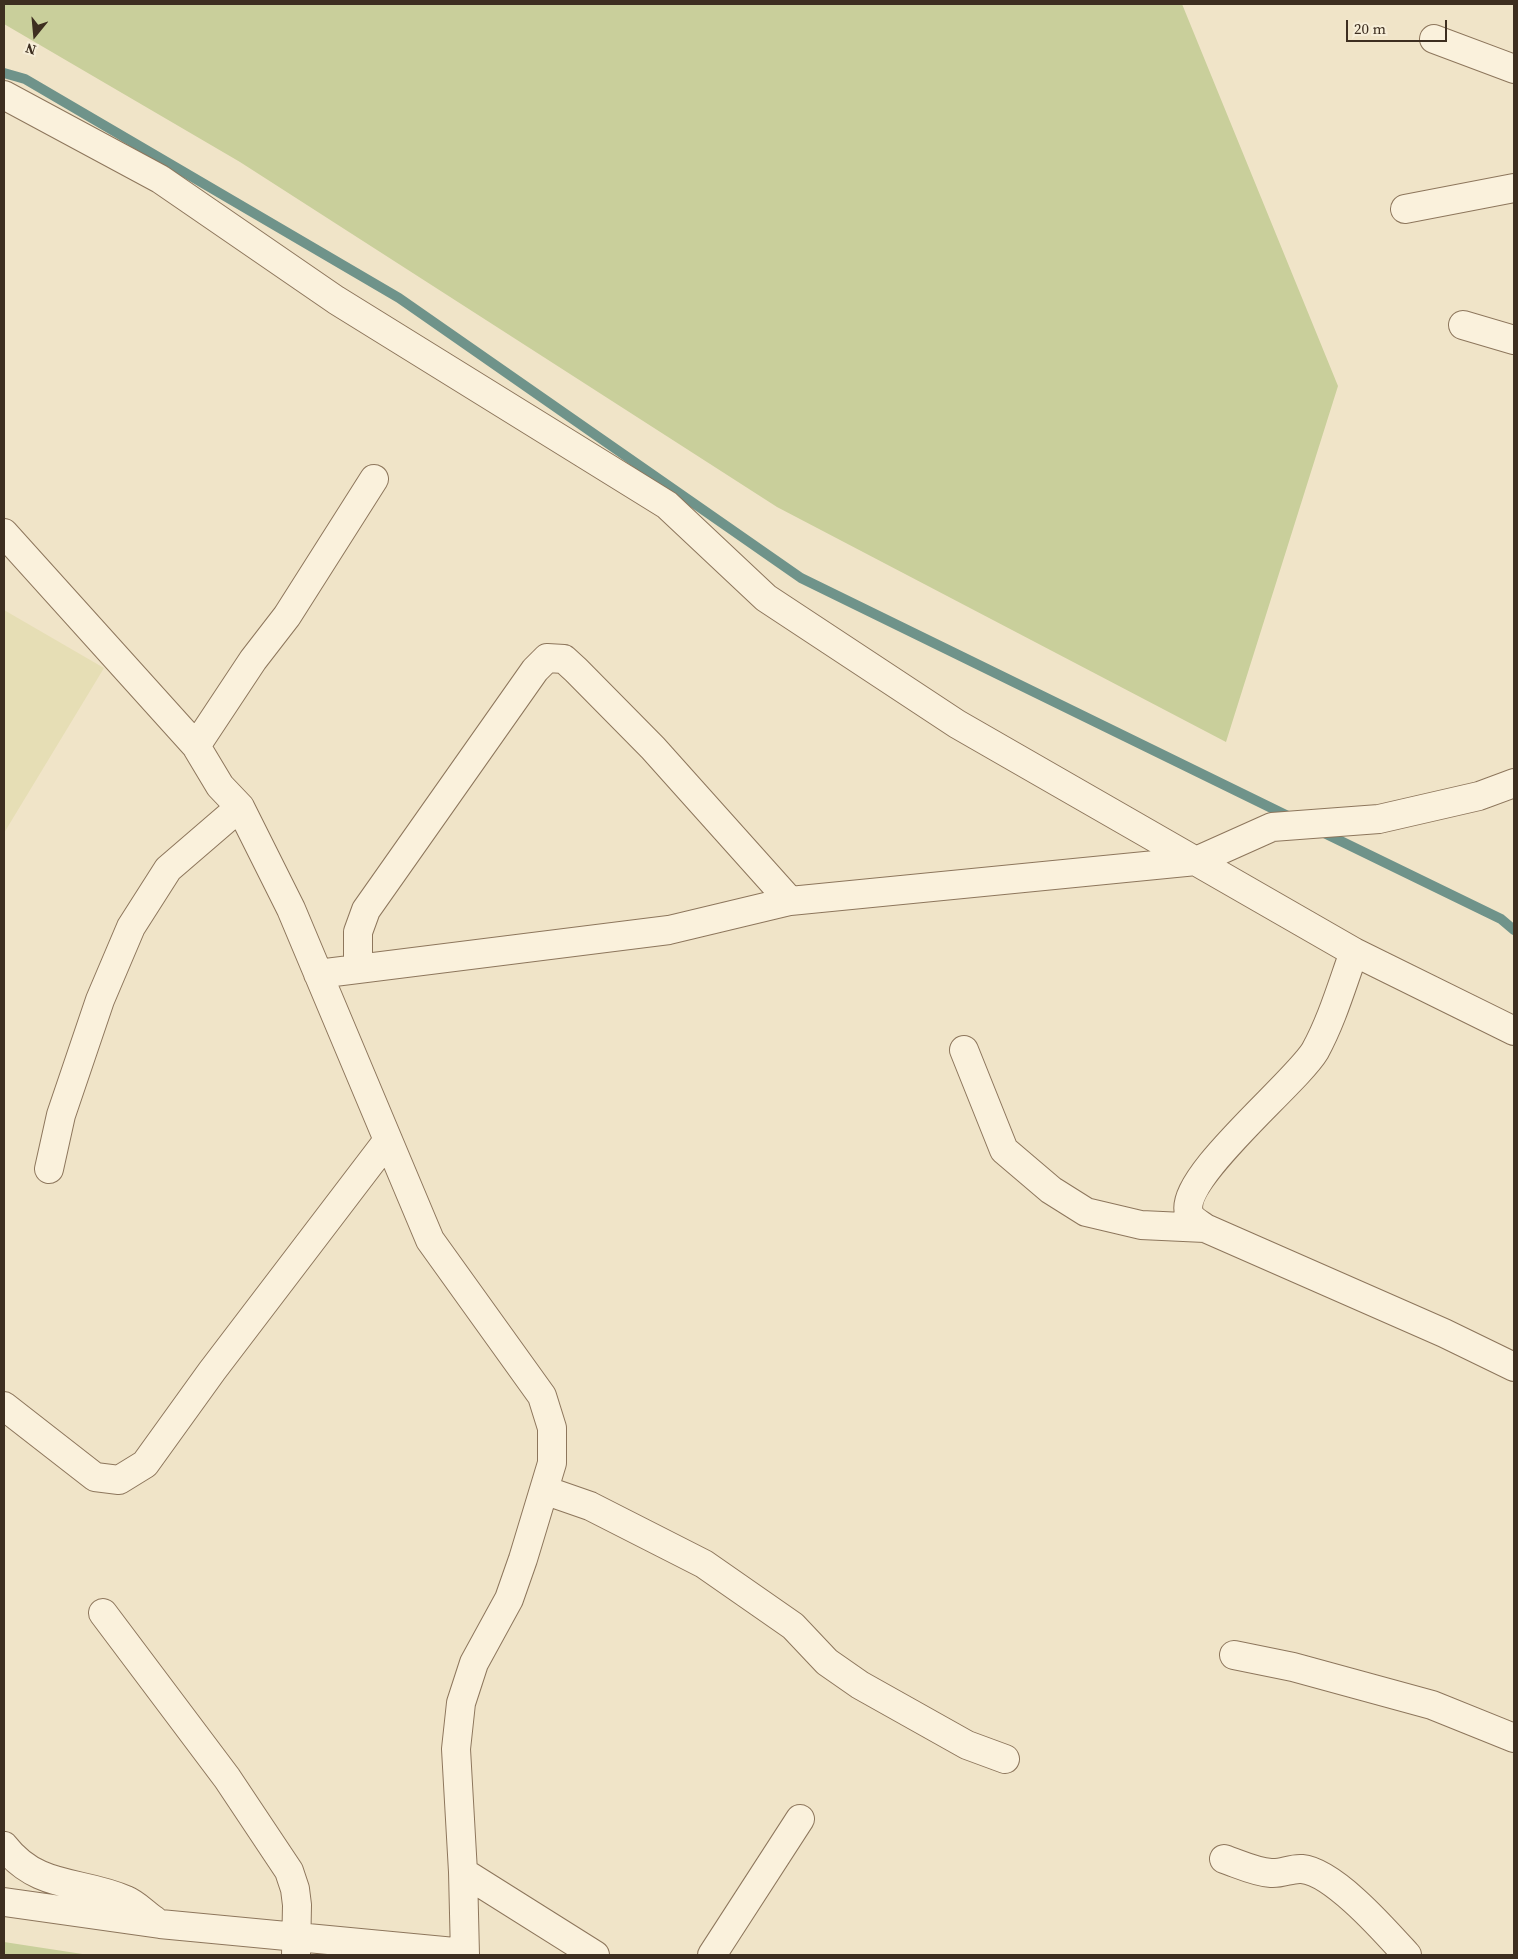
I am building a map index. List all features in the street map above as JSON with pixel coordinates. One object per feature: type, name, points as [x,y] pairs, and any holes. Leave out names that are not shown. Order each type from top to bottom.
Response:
[{"type":"street","points":[[1434,39],[1514,69]]},
{"type":"street","points":[[4,95],[160,179],[336,300],[667,505],[766,598],[957,724],[1354,952],[1514,1031]]},
{"type":"street","points":[[1405,209],[1514,188]]},
{"type":"street","points":[[1463,325],[1514,340]]},
{"type":"street","points":[[196,746],[253,660],[287,616],[374,479]]},
{"type":"street","points":[[4,534],[196,746],[220,786],[240,807],[291,909],[430,1240],[542,1396],[552,1428],[552,1463],[544,1490],[508,1599],[474,1663],[462,1703],[456,1749],[463,1872],[465,1954],[296,1946],[4,1902]]},
{"type":"street","points":[[358,969],[358,932],[366,910],[535,670],[546,658],[564,659],[576,670],[653,748],[790,901]]},
{"type":"street","points":[[318,974],[670,930],[790,901],[1196,861],[1272,827],[1379,819],[1479,796],[1514,783]]},
{"type":"street","points":[[48,1169],[61,1115],[100,1000],[131,927],[168,869],[240,807]]},
{"type":"street","points":[[1354,952],[1330,1020],[1314,1052],[1294,1077],[1247,1124],[1198,1181],[1192,1190],[1188,1212],[1191,1218],[1205,1228],[1444,1333],[1514,1367]]},
{"type":"street","points":[[964,1050],[1004,1150],[1051,1190],[1086,1212],[1140,1225],[1205,1228]]},
{"type":"street","points":[[4,1406],[95,1477],[119,1480],[145,1464],[212,1371],[388,1140]]},
{"type":"street","points":[[544,1490],[590,1506],[704,1564],[793,1626],[828,1662],[860,1685],[967,1745],[1005,1759]]},
{"type":"street","points":[[103,1612],[228,1778],[289,1871],[295,1888],[296,1946]]},
{"type":"street","points":[[1234,1655],[1293,1667],[1432,1705],[1514,1738]]},
{"type":"street","points":[[712,1955],[800,1819]]},
{"type":"street","points":[[4,1846],[15,1860],[38,1875],[126,1900],[160,1924]]},
{"type":"street","points":[[1224,1859],[1264,1872],[1280,1873],[1301,1869],[1321,1876],[1369,1914],[1407,1955]]},
{"type":"street","points":[[463,1872],[595,1955]]},
{"type":"shaded area","points":[[4,610],[104,668],[4,833]]},
{"type":"green space","points":[[4,4],[1182,4],[1338,386],[1226,742],[777,507],[240,162],[4,24]]},
{"type":"green space","points":[[4,1942],[89,1955],[4,1955]]},
{"type":"waterway","points":[[4,73],[25,79],[399,298],[801,578],[1294,819]]},
{"type":"waterway","points":[[1318,830],[1501,919],[1514,930]]}]
